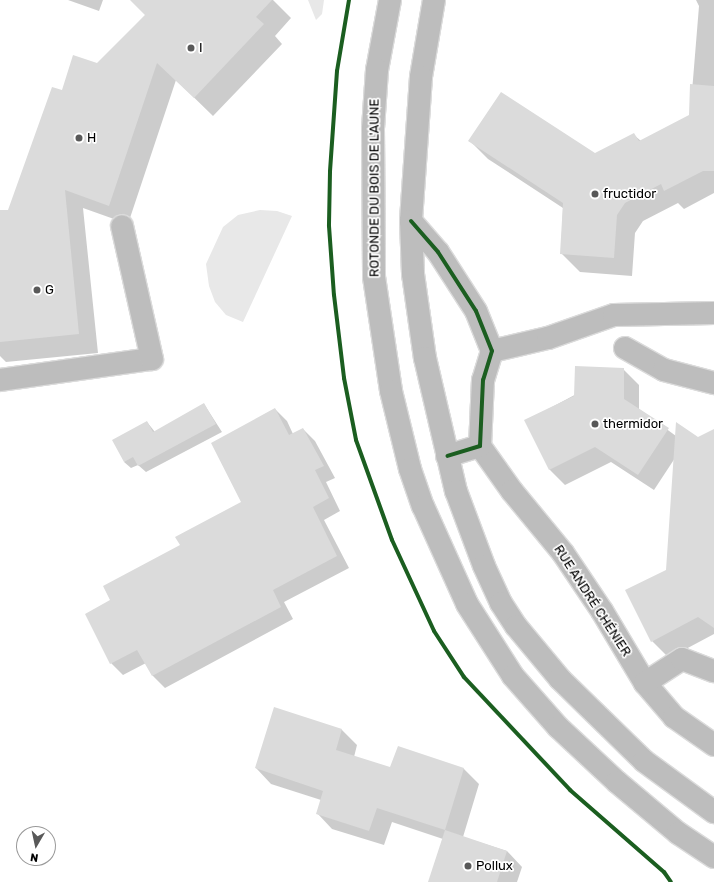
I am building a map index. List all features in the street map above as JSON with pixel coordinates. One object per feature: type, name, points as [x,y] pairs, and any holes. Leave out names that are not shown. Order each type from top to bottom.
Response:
[{"type":"main road","name":"ROTONDE DU BOIS DE L'AUNE","points":[[390,0],[377,70],[373,129],[374,277],[391,391],[410,469],[423,506],[467,604],[513,676],[558,727],[617,782],[678,833],[714,857]]},
{"type":"main road","points":[[434,0],[421,77],[412,221],[413,274],[420,322],[447,456],[456,490],[484,566],[501,603],[516,626],[560,679],[632,750],[669,781],[714,812]]},
{"type":"main road","points":[[412,221],[438,252],[476,311],[492,351],[483,380],[480,446],[447,456]]},
{"type":"main road","points":[[0,380],[152,359],[122,226]]},
{"type":"main road","points":[[492,351],[548,338],[614,315],[714,313]]},
{"type":"main road","points":[[625,348],[664,370],[714,383]]},
{"type":"main road","name":"RUE ANDRÉ CHÉNIER","points":[[480,446],[512,491],[563,553],[602,611],[644,683],[674,718],[714,745]]},
{"type":"main road","points":[[644,683],[682,659],[714,671]]},
{"type":"shaded area","points":[[308,0],[324,0],[322,14],[316,20]]},
{"type":"shaded area","points":[[260,210],[277,211],[292,216],[243,322],[226,315],[215,302],[209,286],[206,264],[223,227],[238,215]]},
{"type":"building","points":[[130,0],[272,0],[256,17],[264,24],[194,98],[157,63],[109,206],[65,190],[79,334],[0,342],[0,210],[8,210],[52,87],[62,90],[73,55],[97,63],[145,15]]},
{"type":"building","points":[[690,84],[714,86],[714,171],[703,171],[664,191],[661,184],[625,203],[617,215],[614,258],[560,254],[563,203],[468,141],[501,92],[595,153],[634,133],[639,141],[689,115]]},
{"type":"building","name":"thermidor","points":[[575,366],[624,368],[624,399],[669,428],[638,475],[595,447],[549,470],[524,420],[574,396]]},
{"type":"building","points":[[204,403],[216,424],[138,466],[133,457],[124,462],[112,440],[147,421],[153,432]]},
{"type":"building","points":[[275,408],[289,435],[303,428],[324,466],[315,470],[329,498],[313,507],[337,556],[273,590],[281,607],[152,676],[137,650],[110,664],[85,614],[110,600],[103,586],[180,545],[175,537],[241,502],[211,443]]},
{"type":"building","points":[[676,422],[698,437],[714,429],[714,628],[698,617],[651,642],[625,590],[666,570]]},
{"type":"building","points":[[274,707],[342,729],[336,750],[390,767],[398,746],[464,768],[445,830],[377,808],[369,831],[316,814],[323,791],[255,768]]},
{"type":"building","name":"Pollux","points":[[445,830],[507,851],[497,882],[428,882]]},
{"type":"cycle path","points":[[349,0],[337,71],[330,172],[329,226],[334,295],[344,378],[356,440],[392,540],[434,631],[464,677],[570,790],[664,872],[671,882]]},
{"type":"cycle path","points":[[411,221],[438,252],[476,311],[492,351],[483,380],[480,446],[447,456]]},
{"type":"place","name":"I","points":[[191,48]]},
{"type":"place","name":"H","points":[[79,138]]},
{"type":"place","name":"fructidor","points":[[595,194]]},
{"type":"place","name":"G","points":[[37,290]]},
{"type":"place","name":"thermidor","points":[[595,424]]},
{"type":"place","name":"Pollux","points":[[468,866]]}]
